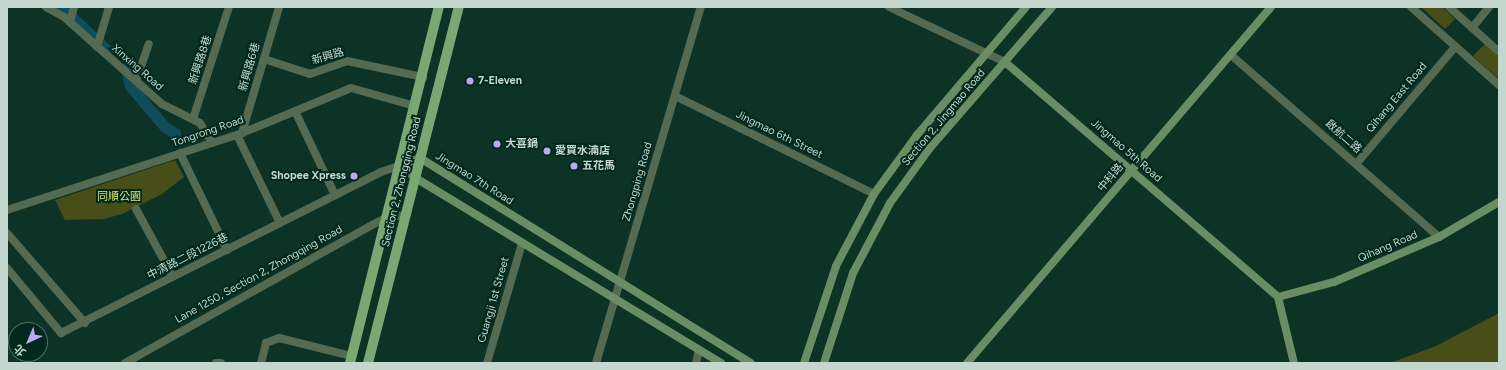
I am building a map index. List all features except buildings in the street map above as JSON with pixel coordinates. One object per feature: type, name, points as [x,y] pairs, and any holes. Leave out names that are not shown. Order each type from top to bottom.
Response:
[{"type":"main road","name":"Section 2, Zhongqing Road","points":[[351,359],[423,77],[439,7]]},
{"type":"main road","name":"Section 2, Zhongqing Road","points":[[368,363],[459,7]]},
{"type":"street","name":"Xinxing Road","points":[[46,7],[70,22],[162,104],[200,123],[212,143]]},
{"type":"street","points":[[70,22],[74,7]]},
{"type":"street","points":[[97,47],[109,7]]},
{"type":"street","name":"新興路8巷","points":[[193,119],[229,7]]},
{"type":"street","name":"新興路6巷","points":[[239,134],[264,59],[279,7]]},
{"type":"street","name":"Zhongping Road","points":[[596,363],[702,7]]},
{"type":"street","name":"Jingmao 5th Road","points":[[889,7],[1005,62],[1278,297]]},
{"type":"street","name":"Section 2, Jingmao Road","points":[[804,363],[836,266],[874,194],[917,135],[1026,7]]},
{"type":"street","name":"Section 2, Jingmao Road","points":[[824,363],[853,273],[890,204],[930,148],[1052,7]]},
{"type":"street","name":"中科路","points":[[967,363],[1271,7]]},
{"type":"street","points":[[1411,7],[1499,85]]},
{"type":"street","points":[[1449,7],[1499,52]]},
{"type":"street","points":[[1472,28],[1489,7]]},
{"type":"street","points":[[136,81],[149,44]]},
{"type":"street","name":"Qihang East Road","points":[[1357,163],[1455,47]]},
{"type":"street","name":"啟航二路","points":[[1231,54],[1357,163],[1439,237]]},
{"type":"street","name":"新興路","points":[[264,59],[310,74],[347,61],[423,77]]},
{"type":"street","name":"Tongrong Road","points":[[7,210],[239,134],[351,88],[415,106]]},
{"type":"street","name":"Jingmao 6th Street","points":[[675,96],[874,194]]},
{"type":"street","points":[[295,111],[335,195]]},
{"type":"street","points":[[239,134],[280,223]]},
{"type":"street","points":[[180,154],[227,250]]},
{"type":"street","name":"Jingmao 7th Road","points":[[401,165],[420,158],[751,363]]},
{"type":"street","points":[[401,165],[415,178],[721,363]]},
{"type":"street","name":"中清路二段1226巷","points":[[7,268],[61,333],[85,323],[335,195],[401,165]]},
{"type":"street","name":"Qihang Road","points":[[1278,297],[1334,282],[1439,237],[1499,202]]},
{"type":"street","points":[[136,209],[173,277]]},
{"type":"street","name":"Lane 1250, Section 2, Zhongqing Road","points":[[125,363],[388,217],[407,215]]},
{"type":"street","points":[[7,233],[85,323]]},
{"type":"street","name":"Guangji 1st Street","points":[[487,363],[522,243]]},
{"type":"street","points":[[1278,297],[1294,363]]},
{"type":"street","points":[[261,363],[266,342],[279,338],[351,359]]},
{"type":"street","points":[[696,363],[699,350]]},
{"type":"green space","points":[[1421,7],[1442,7],[1455,19],[1445,29]]},
{"type":"green space","points":[[1485,44],[1499,57],[1499,79],[1473,56]]},
{"type":"green space","name":"同順公園","points":[[175,160],[184,177],[162,194],[122,214],[104,219],[65,220],[55,200]]},
{"type":"green space","points":[[1499,313],[1499,363],[1390,363],[1436,346]]},
{"type":"waterway","points":[[61,7],[106,49]]},
{"type":"waterway","points":[[126,68],[130,86],[165,127],[175,133]]},
{"type":"place","name":"7-Eleven","points":[[470,81]]},
{"type":"place","name":"大喜鍋","points":[[497,144]]},
{"type":"place","name":"愛買水湳店","points":[[547,151]]},
{"type":"place","name":"五花馬","points":[[574,166]]},
{"type":"place","name":"Shopee Xpress","points":[[354,176]]}]
